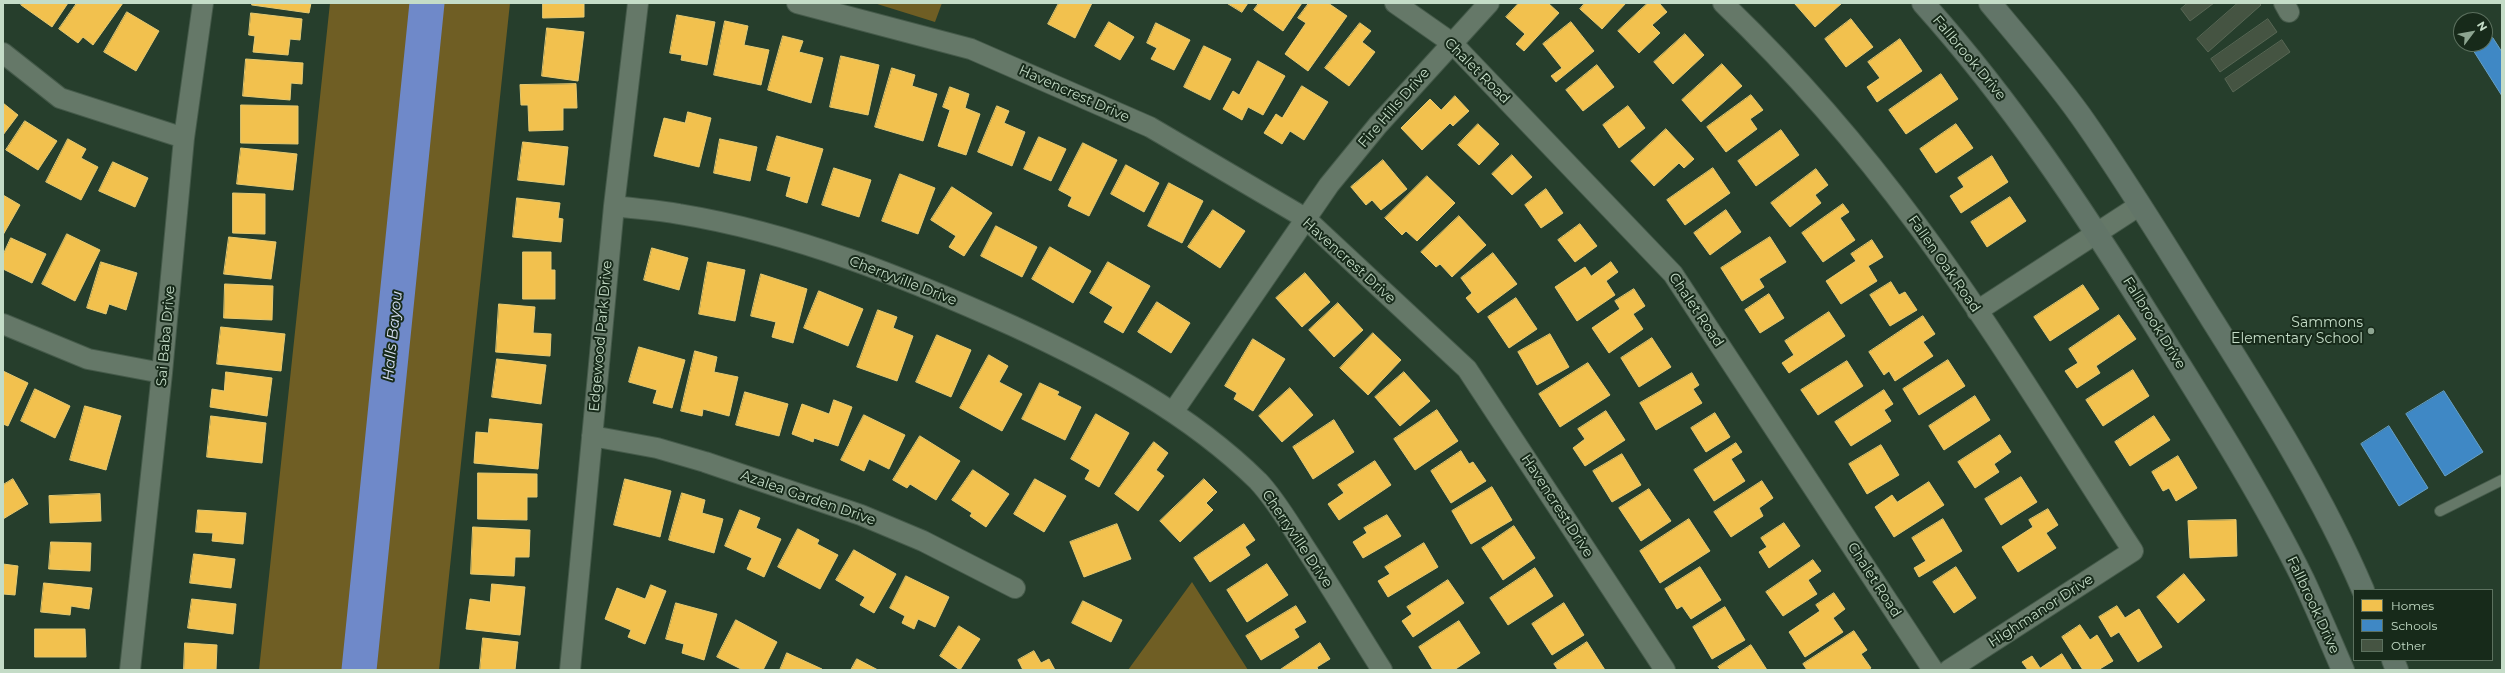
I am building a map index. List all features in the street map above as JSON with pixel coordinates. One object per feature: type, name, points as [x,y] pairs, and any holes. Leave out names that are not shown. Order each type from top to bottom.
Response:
[{"type":"main road","name":"Fallbrook Drive","points":[[1923,3],[1995,88],[2038,145],[2098,234],[2220,429],[2261,500],[2302,579],[2343,670]]},
{"type":"main road","points":[[1990,3],[2035,56],[2080,116],[2140,205],[2264,403],[2349,557],[2363,589]]},
{"type":"street","name":"Sai Baba Drive","points":[[130,670],[162,373],[184,138],[204,3]]},
{"type":"street","name":"Edgewood Park Drive","points":[[570,670],[614,206],[638,3]]},
{"type":"street","name":"Havencrest Drive","points":[[797,3],[970,49],[1150,127],[1305,218],[1468,370],[1665,670]]},
{"type":"street","name":"Chalet Road","points":[[1395,3],[1452,43],[1673,274],[1934,670]]},
{"type":"street","name":"Fire Hills Drive","points":[[1305,218],[1329,185],[1378,125],[1489,3]]},
{"type":"street","name":"Fallen Oak Road","points":[[1723,3],[1762,41],[1819,102],[1919,226],[1977,311],[2133,551]]},
{"type":"street","points":[[3,53],[60,98],[184,138]]},
{"type":"street","points":[[1977,311],[2098,234],[2140,205]]},
{"type":"street","name":"Cherryville Drive","points":[[614,206],[679,214],[765,232],[869,266],[964,304],[1045,341],[1116,378],[1173,412],[1202,432],[1260,483],[1284,516],[1382,670]]},
{"type":"street","points":[[1173,412],[1305,218]]},
{"type":"street","points":[[3,324],[88,359],[162,373]]},
{"type":"street","name":"Azalea Garden Drive","points":[[592,436],[657,448],[705,462],[861,515],[923,542],[1015,588]]},
{"type":"street","name":"Highmanor Drive","points":[[1949,670],[2133,551]]},
{"type":"lane","points":[[2440,511],[2502,480]]},
{"type":"shaded area","points":[[330,3],[510,3],[439,670],[259,670]]},
{"type":"shaded area","points":[[874,3],[942,3],[935,22]]},
{"type":"shaded area","points":[[1192,582],[1248,670],[1128,670]]},
{"type":"building: Homes","points":[[22,3],[68,3],[52,27],[21,5]]},
{"type":"building: Homes","points":[[77,3],[123,3],[93,45],[83,37],[78,43],[59,29]]},
{"type":"building: Homes","points":[[252,3],[311,3],[309,13],[252,5]]},
{"type":"building: Homes","points":[[543,3],[584,3],[584,17],[543,18]]},
{"type":"building: Homes","points":[[1059,3],[1092,3],[1075,38],[1048,24]]},
{"type":"building: Homes","points":[[1227,3],[1248,3],[1242,12]]},
{"type":"building: Homes","points":[[1259,3],[1302,3],[1283,31],[1254,10]]},
{"type":"building: Homes","points":[[1309,3],[1328,3],[1347,16],[1308,71],[1285,54],[1306,23],[1298,18]]},
{"type":"building: Homes","points":[[1519,3],[1548,3],[1559,13],[1524,51],[1516,44],[1525,34],[1506,17]]},
{"type":"building: Homes","points":[[1585,3],[1626,3],[1602,29],[1580,9]]},
{"type":"building: Homes","points":[[1648,3],[1659,3],[1667,12],[1652,25],[1660,33],[1639,53],[1618,31]]},
{"type":"building: Homes","points":[[1842,3],[1815,27],[1795,4]]},
{"type":"building: Homes","points":[[127,12],[159,31],[136,71],[104,52]]},
{"type":"building: Homes","points":[[251,13],[302,19],[300,40],[290,39],[288,55],[253,52],[255,36],[249,35]]},
{"type":"building: Homes","points":[[677,15],[715,22],[707,65],[681,60],[682,55],[670,53]]},
{"type":"building: Homes","points":[[1851,19],[1873,47],[1846,67],[1825,39]]},
{"type":"building: Homes","points":[[725,21],[748,26],[744,45],[769,50],[761,85],[714,75]]},
{"type":"building: Homes","points":[[1109,22],[1134,37],[1120,60],[1095,46]]},
{"type":"building: Homes","points":[[1571,22],[1594,51],[1556,82],[1551,76],[1562,68],[1543,44]]},
{"type":"building: Homes","points":[[1156,23],[1190,40],[1174,70],[1151,59],[1157,48],[1147,43]]},
{"type":"building: Homes","points":[[1360,23],[1371,31],[1362,42],[1375,52],[1349,86],[1325,68]]},
{"type":"building: Homes","points":[[547,28],[584,32],[578,81],[542,76]]},
{"type":"building: Homes","points":[[1685,34],[1704,55],[1673,84],[1654,62]]},
{"type":"building: Homes","points":[[783,36],[803,41],[799,52],[823,58],[811,103],[768,90]]},
{"type":"building: Homes","points":[[1900,39],[1922,71],[1877,102],[1867,87],[1880,78],[1868,62]]},
{"type":"building: Homes","points":[[1204,46],[1231,59],[1210,100],[1184,87]]},
{"type":"building: Homes","points":[[841,56],[879,65],[868,115],[830,107]]},
{"type":"building: Homes","points":[[246,59],[303,63],[302,84],[291,83],[290,100],[243,96]]},
{"type":"building: Homes","points":[[1258,61],[1285,76],[1263,115],[1248,107],[1242,120],[1223,109],[1233,91],[1239,95]]},
{"type":"building: Homes","points":[[1722,64],[1742,86],[1701,122],[1682,100]]},
{"type":"building: Homes","points":[[1597,65],[1614,87],[1583,111],[1566,90]]},
{"type":"building: Homes","points":[[892,68],[915,75],[912,86],[937,94],[923,141],[875,127]]},
{"type":"building: Homes","points":[[1941,74],[1958,99],[1906,134],[1889,110]]},
{"type":"building: Homes","points":[[576,84],[577,108],[563,108],[563,130],[529,131],[528,105],[521,105],[520,85]]},
{"type":"building: Homes","points":[[1302,86],[1328,102],[1304,140],[1290,131],[1282,144],[1264,133],[1276,114],[1282,118]]},
{"type":"building: Homes","points":[[950,87],[969,94],[965,108],[980,114],[966,155],[938,146],[950,110],[943,107]]},
{"type":"building: Homes","points":[[1751,95],[1763,110],[1750,119],[1757,129],[1726,152],[1707,127]]},
{"type":"building: Homes","points":[[1455,96],[1469,111],[1453,126],[1450,123],[1422,150],[1401,128],[1430,99],[1441,110]]},
{"type":"building: Homes","points":[[3,103],[18,115],[3,135]]},
{"type":"building: Homes","points":[[241,105],[298,106],[298,144],[241,143]]},
{"type":"building: Homes","points":[[997,106],[1009,111],[1004,123],[1025,132],[1012,166],[978,152]]},
{"type":"building: Homes","points":[[1628,106],[1645,128],[1619,148],[1603,125]]},
{"type":"building: Homes","points":[[688,112],[711,118],[699,167],[654,156],[664,118],[685,123]]},
{"type":"building: Homes","points":[[25,121],[57,141],[38,170],[6,150]]},
{"type":"building: Homes","points":[[1478,124],[1499,144],[1479,165],[1458,145]]},
{"type":"building: Homes","points":[[1956,124],[1973,148],[1936,173],[1920,149]]},
{"type":"building: Homes","points":[[1666,129],[1694,159],[1684,168],[1679,163],[1654,186],[1631,161]]},
{"type":"building: Homes","points":[[1781,130],[1799,155],[1756,186],[1738,161]]},
{"type":"building: Homes","points":[[777,136],[823,149],[807,203],[786,196],[791,177],[767,170]]},
{"type":"building: Homes","points":[[1039,137],[1066,149],[1051,181],[1024,169]]},
{"type":"building: Homes","points":[[68,139],[86,149],[81,158],[98,167],[81,200],[46,182]]},
{"type":"building: Homes","points":[[720,139],[757,147],[750,181],[714,173]]},
{"type":"building: Homes","points":[[523,142],[568,147],[564,185],[518,180]]},
{"type":"building: Homes","points":[[1083,143],[1117,160],[1089,216],[1068,206],[1072,197],[1059,190]]},
{"type":"building: Homes","points":[[241,148],[297,154],[293,190],[237,184]]},
{"type":"building: Homes","points":[[1512,155],[1532,177],[1512,195],[1492,174]]},
{"type":"building: Homes","points":[[1992,156],[2008,182],[1961,213],[1950,196],[1964,187],[1958,178]]},
{"type":"building: Homes","points":[[1383,160],[1407,189],[1381,210],[1372,200],[1366,205],[1351,187]]},
{"type":"building: Homes","points":[[113,162],[148,178],[135,207],[99,191]]},
{"type":"building: Homes","points":[[1126,165],[1159,183],[1144,212],[1111,194]]},
{"type":"building: Homes","points":[[834,168],[871,180],[859,217],[822,205]]},
{"type":"building: Homes","points":[[1713,168],[1730,193],[1685,225],[1667,200]]},
{"type":"building: Homes","points":[[1816,169],[1828,185],[1815,195],[1821,203],[1790,227],[1771,203]]},
{"type":"building: Homes","points":[[900,174],[935,188],[918,234],[882,221]]},
{"type":"building: Homes","points":[[1427,176],[1455,203],[1417,241],[1406,231],[1402,235],[1385,218]]},
{"type":"building: Homes","points":[[1169,183],[1203,201],[1182,243],[1148,226]]},
{"type":"building: Homes","points":[[952,187],[992,213],[964,256],[949,247],[956,236],[931,220]]},
{"type":"building: Homes","points":[[1546,189],[1563,213],[1541,228],[1525,205]]},
{"type":"building: Homes","points":[[233,193],[265,194],[265,234],[233,233]]},
{"type":"building: Homes","points":[[3,195],[20,205],[3,235]]},
{"type":"building: Homes","points":[[2010,197],[2026,221],[1987,247],[1971,222]]},
{"type":"building: Homes","points":[[517,198],[560,203],[558,218],[563,219],[561,242],[513,237]]},
{"type":"building: Homes","points":[[1843,204],[1849,212],[1840,218],[1855,240],[1823,262],[1802,233]]},
{"type":"building: Homes","points":[[1213,210],[1245,231],[1220,268],[1188,247]]},
{"type":"building: Homes","points":[[1726,210],[1741,232],[1710,255],[1694,233]]},
{"type":"building: Homes","points":[[1459,216],[1486,245],[1452,277],[1440,264],[1436,267],[1421,252]]},
{"type":"building: Homes","points":[[1580,224],[1597,246],[1575,262],[1558,240]]},
{"type":"building: Homes","points":[[996,226],[1037,247],[1022,277],[981,256]]},
{"type":"building: Homes","points":[[67,234],[100,250],[75,301],[42,284]]},
{"type":"building: Homes","points":[[229,237],[276,242],[271,279],[224,274]]},
{"type":"building: Homes","points":[[1770,237],[1786,262],[1759,279],[1764,287],[1742,301],[1721,268]]},
{"type":"building: Homes","points":[[11,238],[46,254],[32,283],[3,269],[3,255]]},
{"type":"building: Homes","points":[[1872,240],[1883,257],[1868,266],[1877,281],[1841,304],[1826,281],[1856,261],[1851,254]]},
{"type":"building: Homes","points":[[1050,247],[1091,271],[1073,303],[1032,279]]},
{"type":"building: Homes","points":[[652,248],[688,258],[679,290],[644,280]]},
{"type":"building: Homes","points":[[523,252],[551,252],[551,270],[555,270],[555,299],[523,299]]},
{"type":"building: Homes","points":[[1493,253],[1517,284],[1478,313],[1466,298],[1472,293],[1461,278]]},
{"type":"building: Homes","points":[[101,262],[137,273],[126,310],[109,304],[106,314],[87,308]]},
{"type":"building: Homes","points":[[708,262],[745,270],[735,321],[699,314]]},
{"type":"building: Homes","points":[[1108,262],[1150,286],[1123,333],[1104,322],[1113,307],[1090,293]]},
{"type":"building: Homes","points":[[1611,262],[1618,272],[1606,281],[1615,295],[1577,321],[1555,287],[1585,267],[1591,276]]},
{"type":"building: Homes","points":[[1305,273],[1330,302],[1302,327],[1276,298]]},
{"type":"building: Homes","points":[[761,274],[807,289],[793,343],[772,337],[776,322],[751,316]]},
{"type":"building: Homes","points":[[1891,282],[1899,295],[1905,292],[1917,310],[1890,326],[1870,295]]},
{"type":"building: Homes","points":[[225,284],[273,286],[272,320],[224,318]]},
{"type":"building: Homes","points":[[2083,285],[2099,309],[2050,341],[2034,317]]},
{"type":"building: Homes","points":[[1634,289],[1645,306],[1633,314],[1643,329],[1609,353],[1592,328],[1620,309],[1615,301]]},
{"type":"building: Homes","points":[[819,291],[863,309],[848,346],[804,328]]},
{"type":"building: Homes","points":[[1769,294],[1784,318],[1760,333],[1745,310]]},
{"type":"building: Homes","points":[[1516,298],[1537,329],[1509,348],[1488,317]]},
{"type":"building: Homes","points":[[1157,302],[1190,323],[1171,353],[1138,332]]},
{"type":"building: Homes","points":[[1338,303],[1363,330],[1334,357],[1309,330]]},
{"type":"building: Homes","points":[[499,304],[535,307],[533,333],[551,334],[550,356],[496,352]]},
{"type":"building: Homes","points":[[878,310],[897,317],[893,328],[913,336],[897,381],[857,367]]},
{"type":"building: Homes","points":[[1829,312],[1845,336],[1789,373],[1782,363],[1794,355],[1785,341]]},
{"type":"building: Homes","points":[[2119,315],[2136,339],[2096,366],[2100,373],[2077,388],[2065,371],[2078,363],[2069,349]]},
{"type":"building: Homes","points":[[1923,316],[1935,334],[1923,342],[1933,356],[1895,381],[1889,371],[1884,375],[1869,352]]},
{"type":"building: Homes","points":[[221,327],[285,334],[281,371],[217,364]]},
{"type":"building: Homes","points":[[1373,333],[1401,360],[1368,395],[1340,368]]},
{"type":"building: Homes","points":[[1550,334],[1569,367],[1537,385],[1518,352]]},
{"type":"building: Homes","points":[[937,335],[971,350],[951,397],[916,382]]},
{"type":"building: Homes","points":[[1652,338],[1671,367],[1639,387],[1621,358]]},
{"type":"building: Homes","points":[[1253,339],[1285,359],[1253,411],[1234,399],[1237,393],[1225,386]]},
{"type":"building: Homes","points":[[639,347],[685,360],[672,408],[653,403],[657,390],[629,382]]},
{"type":"building: Homes","points":[[695,351],[717,357],[714,372],[738,377],[729,416],[703,409],[702,416],[681,411]]},
{"type":"building: Homes","points":[[989,355],[1008,366],[999,382],[1022,394],[1002,431],[960,408]]},
{"type":"building: Homes","points":[[497,359],[546,365],[541,404],[492,397]]},
{"type":"building: Homes","points":[[1948,360],[1965,386],[1919,415],[1903,389]]},
{"type":"building: Homes","points":[[1847,361],[1863,386],[1818,415],[1801,390]]},
{"type":"building: Homes","points":[[1588,363],[1610,395],[1560,427],[1539,394]]},
{"type":"building: Homes","points":[[2133,370],[2149,396],[2103,426],[2086,400]]},
{"type":"building: Homes","points":[[3,371],[28,383],[8,426],[3,424]]},
{"type":"building: Homes","points":[[226,372],[272,378],[267,416],[210,407],[212,389],[224,391]]},
{"type":"building: Homes","points":[[1404,372],[1430,401],[1400,426],[1375,397]]},
{"type":"building: Homes","points":[[1692,373],[1699,385],[1693,389],[1702,403],[1656,430],[1640,403]]},
{"type":"building: Homes","points":[[1040,383],[1059,392],[1057,395],[1081,407],[1065,440],[1022,419]]},
{"type":"building: Homes","points":[[1290,388],[1313,415],[1282,442],[1259,416]]},
{"type":"building: Homes","points":[[35,389],[70,406],[55,438],[21,421]]},
{"type":"building: Homes","points":[[1884,390],[1893,404],[1884,410],[1891,421],[1851,446],[1835,422]]},
{"type":"building: Homes","points":[[745,392],[788,404],[779,436],[736,425]]},
{"type":"building: Homes","points":[[1975,396],[1990,420],[1944,450],[1929,426]]},
{"type":"building: Homes","points":[[834,400],[852,407],[838,446],[814,438],[813,442],[792,434],[802,404],[829,414]]},
{"type":"building: Homes","points":[[85,406],[121,416],[106,470],[70,460]]},
{"type":"building: Homes","points":[[1437,410],[1458,441],[1415,470],[1394,439]]},
{"type":"building: Homes","points":[[1606,411],[1625,440],[1585,466],[1573,448],[1585,439],[1578,429]]},
{"type":"building: Homes","points":[[1715,413],[1730,437],[1706,452],[1691,428]]},
{"type":"building: Homes","points":[[1096,414],[1129,433],[1099,487],[1085,479],[1090,470],[1071,459]]},
{"type":"building: Homes","points":[[864,415],[905,435],[889,469],[869,459],[864,471],[841,460]]},
{"type":"building: Homes","points":[[211,416],[266,423],[262,463],[207,457]]},
{"type":"building: Homes","points":[[2154,416],[2170,440],[2130,466],[2115,442]]},
{"type":"building: Homes","points":[[490,419],[542,424],[538,469],[474,463],[476,432],[488,433]]},
{"type":"building: Homes","points":[[1334,420],[1354,452],[1313,479],[1293,447]]},
{"type":"building: Homes","points":[[2000,435],[2011,452],[1994,464],[1999,472],[1975,488],[1958,462]]},
{"type":"building: Homes","points":[[920,436],[960,461],[936,500],[910,484],[907,488],[893,480]]},
{"type":"building: Homes","points":[[1154,442],[1168,453],[1156,470],[1164,476],[1138,511],[1115,494]]},
{"type":"building: Homes","points":[[1736,443],[1742,452],[1731,459],[1745,481],[1714,501],[1694,470]]},
{"type":"building: Homes","points":[[1881,445],[1899,475],[1867,494],[1849,464]]},
{"type":"building: Homes","points":[[1461,451],[1469,464],[1473,462],[1486,481],[1451,503],[1431,471]]},
{"type":"building: Homes","points":[[1622,454],[1641,485],[1612,502],[1593,471]]},
{"type":"building: Homes","points":[[2178,456],[2197,488],[2176,501],[2169,488],[2163,491],[2152,472]]},
{"type":"building: Homes","points":[[1375,461],[1391,485],[1339,520],[1328,504],[1344,493],[1338,485]]},
{"type":"building: Homes","points":[[973,470],[1009,494],[986,527],[970,516],[972,513],[952,500]]},
{"type":"building: Homes","points":[[478,473],[537,474],[537,497],[527,497],[527,520],[478,519]]},
{"type":"building: Homes","points":[[2021,477],[2037,502],[2001,525],[1985,499]]},
{"type":"building: Homes","points":[[13,479],[28,504],[3,519],[3,485]]},
{"type":"building: Homes","points":[[625,479],[671,491],[660,537],[614,525]]},
{"type":"building: Homes","points":[[1035,479],[1066,496],[1044,532],[1014,514]]},
{"type":"building: Homes","points":[[1204,479],[1217,492],[1206,503],[1213,510],[1180,542],[1160,521]]},
{"type":"building: Homes","points":[[1762,481],[1773,498],[1759,508],[1763,516],[1731,537],[1714,512]]},
{"type":"building: Homes","points":[[1929,482],[1944,505],[1894,537],[1875,507],[1892,495],[1897,502]]},
{"type":"building: Homes","points":[[1492,487],[1512,520],[1471,544],[1452,511]]},
{"type":"building: Homes","points":[[1649,489],[1671,521],[1641,541],[1619,508]]},
{"type":"building: Homes","points":[[682,493],[705,500],[702,513],[723,519],[714,553],[669,540]]},
{"type":"building: Homes","points":[[100,494],[101,521],[50,523],[49,496]]},
{"type":"building: Homes","points":[[2048,509],[2058,525],[2046,533],[2056,548],[2018,572],[2002,547],[2033,527],[2029,520]]},
{"type":"building: Homes","points":[[198,510],[246,513],[243,544],[212,541],[213,533],[196,532]]},
{"type":"building: Homes","points":[[740,510],[760,518],[756,528],[781,539],[764,577],[747,569],[752,558],[725,546]]},
{"type":"building: Homes","points":[[1387,515],[1401,536],[1363,558],[1353,542],[1367,533],[1364,528]]},
{"type":"building: Homes","points":[[1689,519],[1710,551],[1660,583],[1640,551]]},
{"type":"building: Homes","points":[[1943,519],[1962,551],[1919,577],[1914,568],[1926,561],[1912,538]]},
{"type":"building: Homes","points":[[2236,520],[2237,556],[2190,558],[2188,521]]},
{"type":"building: Homes","points":[[1784,523],[1800,546],[1769,568],[1759,552],[1767,547],[1761,538]]},
{"type":"building: Homes","points":[[1117,524],[1131,559],[1084,577],[1070,542]]},
{"type":"building: Homes","points":[[1244,524],[1255,540],[1245,547],[1250,555],[1210,582],[1194,558]]},
{"type":"building: Homes","points":[[1514,526],[1535,558],[1503,580],[1482,548]]},
{"type":"building: Homes","points":[[473,527],[530,530],[529,557],[515,557],[514,576],[471,574]]},
{"type":"building: Homes","points":[[798,529],[819,540],[817,544],[838,555],[820,589],[778,567]]},
{"type":"building: Homes","points":[[51,542],[91,543],[90,571],[49,569]]},
{"type":"building: Homes","points":[[1424,543],[1438,567],[1388,597],[1378,581],[1390,574],[1385,567]]},
{"type":"building: Homes","points":[[854,550],[896,574],[874,613],[860,605],[865,597],[836,580]]},
{"type":"building: Homes","points":[[194,554],[235,559],[231,588],[190,583]]},
{"type":"building: Homes","points":[[1813,560],[1821,571],[1808,580],[1817,594],[1783,616],[1766,592]]},
{"type":"building: Homes","points":[[3,564],[18,566],[15,595],[3,594]]},
{"type":"building: Homes","points":[[1267,564],[1288,595],[1247,622],[1227,590]]},
{"type":"building: Homes","points":[[1700,567],[1721,600],[1691,619],[1682,606],[1677,609],[1665,589]]},
{"type":"building: Homes","points":[[1956,567],[1976,598],[1954,613],[1933,582]]},
{"type":"building: Homes","points":[[1535,568],[1553,596],[1508,625],[1490,598]]},
{"type":"building: Homes","points":[[2184,574],[2205,600],[2178,623],[2157,597]]},
{"type":"building: Homes","points":[[906,576],[949,597],[935,627],[918,619],[914,629],[902,623],[905,616],[890,608]]},
{"type":"building: Homes","points":[[1448,580],[1464,603],[1413,637],[1402,621],[1412,614],[1407,607]]},
{"type":"building: Homes","points":[[44,583],[92,588],[89,609],[71,606],[70,615],[41,612]]},
{"type":"building: Homes","points":[[492,584],[525,587],[520,635],[466,629],[470,599],[490,602]]},
{"type":"building: Homes","points":[[651,585],[666,591],[645,644],[628,637],[631,630],[605,619],[617,588],[645,599]]},
{"type":"building: Homes","points":[[1834,593],[1845,609],[1833,618],[1843,632],[1805,657],[1789,632],[1820,611],[1816,605]]},
{"type":"building: Homes","points":[[192,599],[236,604],[233,634],[188,628]]},
{"type":"building: Homes","points":[[1083,601],[1122,620],[1111,642],[1072,623]]},
{"type":"building: Homes","points":[[676,603],[717,614],[704,660],[682,653],[684,644],[666,639]]},
{"type":"building: Homes","points":[[1564,603],[1584,635],[1552,655],[1532,624]]},
{"type":"building: Homes","points":[[1296,606],[1306,622],[1294,629],[1299,637],[1261,660],[1246,636]]},
{"type":"building: Homes","points":[[2117,606],[2125,618],[2139,609],[2162,647],[2138,662],[2119,632],[2111,637],[2099,617]]},
{"type":"building: Homes","points":[[1725,607],[1745,640],[1712,659],[1693,627]]},
{"type":"building: Homes","points":[[736,620],[777,642],[763,670],[743,670],[717,657]]},
{"type":"building: Homes","points":[[1459,621],[1480,653],[1454,670],[1433,670],[1419,647]]},
{"type":"building: Homes","points":[[2080,625],[2090,640],[2097,635],[2113,661],[2098,670],[2083,670],[2062,637]]},
{"type":"building: Homes","points":[[959,626],[980,639],[960,670],[940,656]]},
{"type":"building: Homes","points":[[35,629],[85,629],[86,657],[35,657]]},
{"type":"building: Homes","points":[[1854,631],[1867,650],[1861,654],[1871,668],[1868,670],[1807,670],[1803,664]]},
{"type":"building: Homes","points":[[483,638],[518,642],[515,670],[480,670]]},
{"type":"building: Homes","points":[[1587,642],[1605,670],[1558,670],[1554,664]]},
{"type":"building: Homes","points":[[185,643],[217,645],[216,670],[184,670]]},
{"type":"building: Homes","points":[[1320,643],[1330,659],[1317,667],[1318,670],[1280,670]]},
{"type":"building: Homes","points":[[1751,645],[1767,670],[1721,670],[1718,667]]},
{"type":"building: Homes","points":[[1034,651],[1041,663],[1049,659],[1055,670],[1023,670],[1018,660]]},
{"type":"building: Homes","points":[[787,653],[822,669],[822,670],[780,670]]},
{"type":"building: Homes","points":[[2062,654],[2072,670],[2028,670],[2022,662],[2032,656],[2040,668]]},
{"type":"building: Homes","points":[[857,659],[878,670],[851,670]]},
{"type":"building: Schools","points":[[2493,38],[2502,52],[2502,96],[2474,52],[2493,52]]},
{"type":"building: Schools","points":[[2444,391],[2483,452],[2445,476],[2406,414]]},
{"type":"building: Schools","points":[[2389,426],[2428,488],[2399,506],[2361,444]]},
{"type":"building: Other","points":[[2188,3],[2214,3],[2190,21],[2181,9]]},
{"type":"building: Other","points":[[2238,3],[2259,3],[2261,5],[2208,52],[2197,39]]},
{"type":"building: Other","points":[[2268,19],[2277,32],[2220,72],[2211,59]]},
{"type":"building: Other","points":[[2282,40],[2290,52],[2233,92],[2225,79]]},
{"type":"waterway","name":"Halls Bayou","points":[[359,670],[427,3]]},
{"type":"place","name":"Sammons Elementary School","points":[[2371,331]]}]
